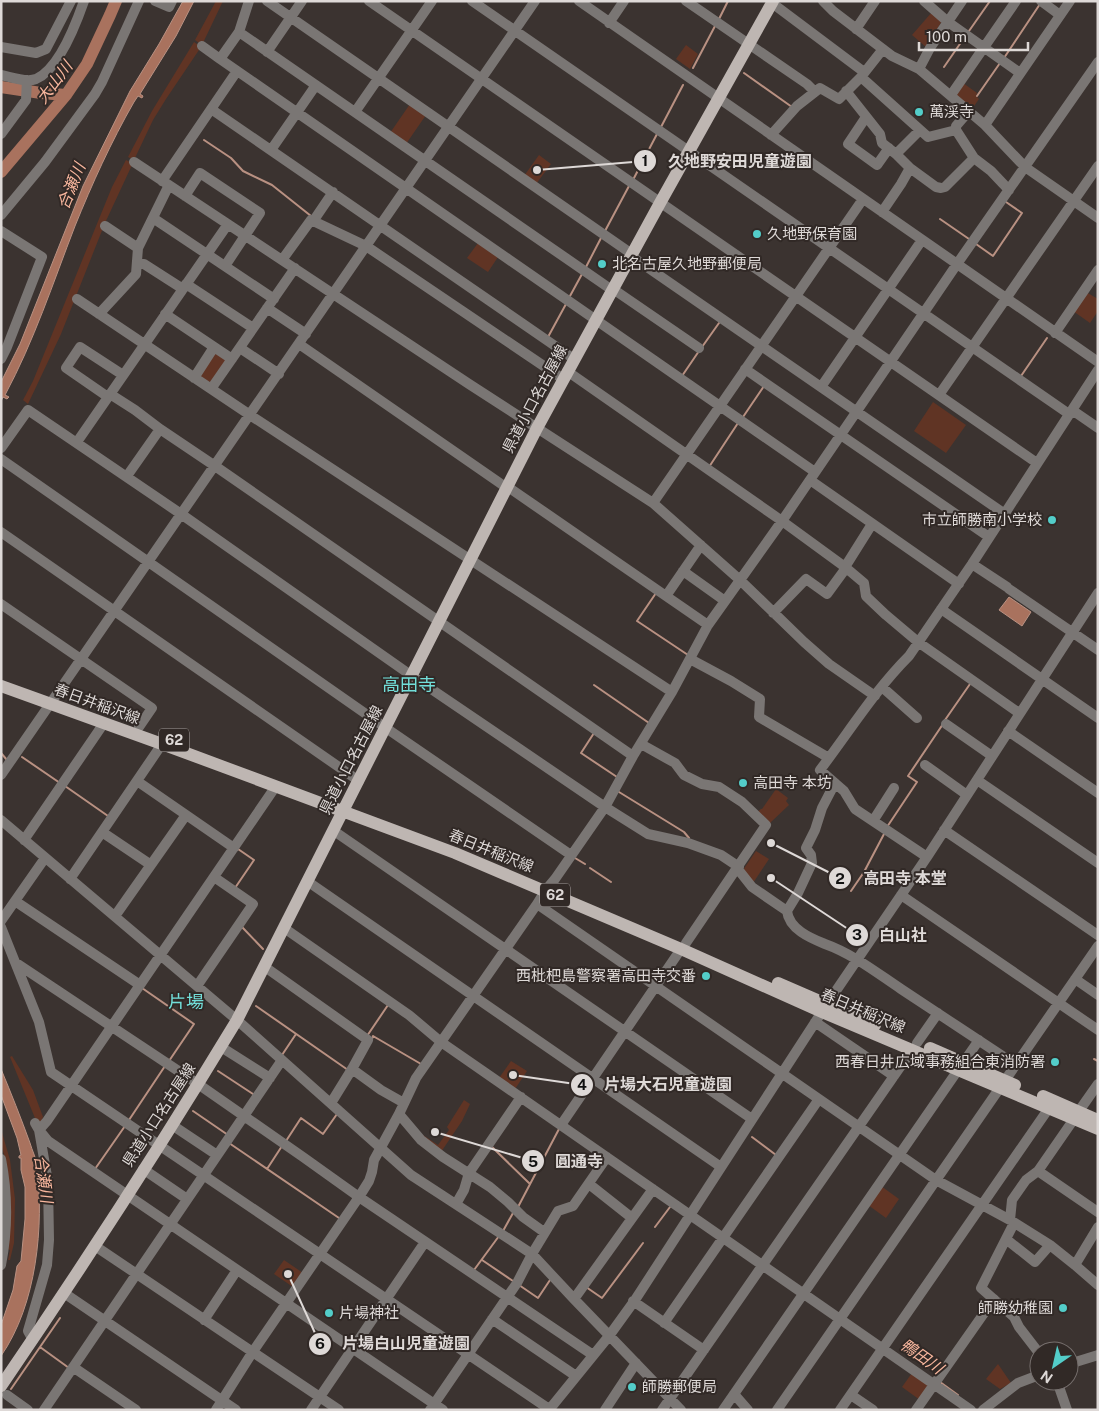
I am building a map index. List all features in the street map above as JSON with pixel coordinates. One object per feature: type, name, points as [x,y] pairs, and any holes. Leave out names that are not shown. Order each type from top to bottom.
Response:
[{"type":"main road","name":"県道小口名古屋線","points":[[4,1390],[33,1340],[172,1125],[237,1020],[537,428],[773,2]]},
{"type":"main road","name":"春日井稲沢線","points":[[1,677],[104,723],[276,786],[345,807]]},
{"type":"main road","name":"春日井稲沢線","points":[[1,686],[139,727],[345,807],[474,852],[547,888],[684,946],[821,1013],[915,1046],[1077,1115],[1098,1129]]},
{"type":"main road","name":"春日井稲沢線","points":[[1002,1084],[1049,1108],[1098,1120]]},
{"type":"street","points":[[1,47],[36,53],[46,49],[71,1]]},
{"type":"street","points":[[1,76],[35,80],[50,69],[68,38],[84,1]]},
{"type":"street","points":[[1,215],[45,162],[95,94],[139,1]]},
{"type":"street","points":[[155,1],[169,7],[172,1]]},
{"type":"street","points":[[220,59],[239,32],[249,1]]},
{"type":"street","points":[[267,1],[1004,514]]},
{"type":"street","points":[[267,52],[302,1]]},
{"type":"street","points":[[370,1],[1038,463]]},
{"type":"street","points":[[355,112],[432,1]]},
{"type":"street","points":[[472,1],[923,313],[1098,428]]},
{"type":"street","points":[[1,775],[535,1]]},
{"type":"street","points":[[579,1],[1098,362]]},
{"type":"street","points":[[609,22],[624,1]]},
{"type":"street","points":[[686,1],[807,84],[815,92]]},
{"type":"street","points":[[823,1],[833,11],[892,56],[919,69],[952,95],[985,125],[1025,167],[1098,218]]},
{"type":"street","points":[[856,29],[875,1]]},
{"type":"street","points":[[924,1],[948,22],[1020,73]]},
{"type":"street","points":[[919,69],[930,48],[962,1]]},
{"type":"street","points":[[952,95],[1016,1]]},
{"type":"street","points":[[1041,1],[1060,15]]},
{"type":"street","points":[[985,125],[1070,1]]},
{"type":"street","points":[[773,2],[863,74],[928,136],[956,130]]},
{"type":"street","points":[[239,32],[700,348]]},
{"type":"street","points":[[202,46],[720,406],[872,524],[959,584]]},
{"type":"street","points":[[771,135],[796,106],[820,88],[839,99],[863,74],[883,49]]},
{"type":"street","points":[[216,1410],[252,1353],[369,1181],[374,1160],[416,1078],[605,807],[672,692],[708,625],[782,521],[923,313],[1098,62]]},
{"type":"street","points":[[99,314],[136,274],[138,248],[165,183],[237,71]]},
{"type":"street","points":[[1,134],[26,100],[27,80]]},
{"type":"street","points":[[271,150],[316,85]]},
{"type":"street","points":[[846,92],[880,134],[882,143],[910,168],[941,188],[945,187],[974,158]]},
{"type":"street","points":[[211,109],[574,359]]},
{"type":"street","points":[[969,111],[956,126],[956,130],[974,158],[991,171],[1009,190]]},
{"type":"street","points":[[866,117],[848,144],[877,165],[920,130]]},
{"type":"street","points":[[134,162],[653,503],[740,580],[829,664],[875,696]]},
{"type":"street","points":[[939,395],[1098,166]]},
{"type":"street","points":[[882,212],[910,168]]},
{"type":"street","points":[[185,196],[200,173],[260,214],[225,266]]},
{"type":"street","points":[[316,217],[332,192]]},
{"type":"street","points":[[653,503],[863,199]]},
{"type":"street","points":[[152,218],[274,298]]},
{"type":"street","points":[[282,260],[311,220],[366,246],[687,454],[782,521],[846,567],[864,583],[866,596],[918,642],[1019,713]]},
{"type":"street","points":[[77,442],[228,224]]},
{"type":"street","points":[[105,226],[138,248]]},
{"type":"street","points":[[1,231],[42,257],[1,359]]},
{"type":"street","points":[[821,388],[922,240]]},
{"type":"street","points":[[137,264],[144,264],[185,286],[253,328]]},
{"type":"street","points":[[211,389],[295,268]]},
{"type":"street","points":[[1055,333],[1098,270]]},
{"type":"street","points":[[77,299],[672,692]]},
{"type":"street","points":[[267,308],[306,334]]},
{"type":"street","points":[[166,314],[232,359]]},
{"type":"street","points":[[299,344],[708,625]]},
{"type":"street","points":[[123,375],[80,347],[66,368],[134,410],[633,756]]},
{"type":"street","points":[[194,378],[214,347]]},
{"type":"street","points":[[240,348],[279,374]]},
{"type":"street","points":[[745,369],[990,537]]},
{"type":"street","points":[[927,857],[855,809],[844,790],[820,770],[882,687],[909,656],[941,610],[1098,370]]},
{"type":"street","points":[[1,448],[28,410],[127,476],[412,676],[605,807],[648,834],[688,843],[721,855],[738,868],[752,887],[787,911],[793,925],[809,938],[828,945],[857,960],[1016,1065]]},
{"type":"street","points":[[127,476],[160,429]]},
{"type":"street","points":[[1,459],[571,855]]},
{"type":"street","points":[[773,613],[806,579],[827,594],[872,524]]},
{"type":"street","points":[[1,532],[359,781]]},
{"type":"street","points":[[666,596],[701,545]]},
{"type":"street","points":[[972,564],[1098,650]]},
{"type":"street","points":[[683,571],[726,601]]},
{"type":"street","points":[[1,927],[39,1022],[51,1072],[549,1410],[609,1336],[634,1301],[821,1013],[927,857],[1098,593]]},
{"type":"street","points":[[1,604],[152,708],[139,727]]},
{"type":"street","points":[[941,610],[1098,718]]},
{"type":"street","points":[[690,659],[760,699],[759,717],[829,758]]},
{"type":"street","points":[[882,687],[917,718]]},
{"type":"street","points":[[24,840],[104,723]]},
{"type":"street","points":[[946,724],[992,756]]},
{"type":"street","points":[[1008,731],[1098,793]]},
{"type":"street","points":[[70,879],[162,744]]},
{"type":"street","points":[[561,1125],[766,825],[742,802],[719,788],[702,784],[684,776],[676,763],[641,744]]},
{"type":"street","points":[[925,765],[967,794]]},
{"type":"street","points":[[977,780],[1098,863]]},
{"type":"street","points":[[137,781],[234,848]]},
{"type":"street","points":[[787,911],[798,894],[812,863],[811,855],[806,848],[815,830],[822,808],[835,783]]},
{"type":"street","points":[[37,1126],[47,1121],[276,786]]},
{"type":"street","points":[[873,821],[894,788]]},
{"type":"street","points":[[116,916],[186,814]]},
{"type":"street","points":[[1,820],[237,1020],[411,1175],[532,1254],[682,1410]]},
{"type":"street","points":[[334,830],[752,1119]]},
{"type":"street","points":[[944,830],[1098,935]]},
{"type":"street","points":[[102,832],[151,865]]},
{"type":"street","points":[[1,921],[45,858]]},
{"type":"street","points":[[197,986],[253,904],[214,877]]},
{"type":"street","points":[[308,882],[721,1167]]},
{"type":"street","points":[[902,895],[1098,1030]]},
{"type":"street","points":[[15,901],[140,985]]},
{"type":"street","points":[[537,904],[936,1180],[1012,1221],[1050,1245],[1098,1285]]},
{"type":"street","points":[[284,928],[409,1015],[441,1042],[689,1215],[885,1351],[936,1381],[971,1410]]},
{"type":"street","points":[[777,1410],[1098,946]]},
{"type":"street","points":[[16,963],[198,1084],[359,1197],[593,1355]]},
{"type":"street","points":[[264,967],[368,1040],[330,1103]]},
{"type":"street","points":[[1075,979],[1098,995]]},
{"type":"street","points":[[821,1013],[894,1076]]},
{"type":"street","points":[[662,1410],[938,1013]]},
{"type":"street","points":[[723,1410],[979,1040]]},
{"type":"street","points":[[221,1047],[270,1078]]},
{"type":"street","points":[[44,1410],[282,1060]]},
{"type":"street","points":[[352,1069],[381,1090],[404,1103]]},
{"type":"street","points":[[1029,1341],[1019,1328],[1014,1317],[981,1288],[1006,1239],[1012,1221],[1012,1200],[1026,1180],[1038,1171],[1098,1084]]},
{"type":"street","points":[[456,1204],[470,1174],[521,1098]]},
{"type":"street","points":[[664,1323],[819,1099]]},
{"type":"street","points":[[840,1410],[854,1397],[1049,1108]]},
{"type":"street","points":[[399,1114],[421,1140],[442,1157],[490,1187],[523,1217],[544,1232]]},
{"type":"street","points":[[172,1125],[217,1155]]},
{"type":"street","points":[[37,1126],[48,1141],[353,1349],[436,1408],[468,1354],[517,1284],[544,1232],[558,1211],[573,1206],[606,1157]]},
{"type":"street","points":[[33,1340],[28,1331],[47,1265],[49,1240],[48,1182],[37,1126]]},
{"type":"street","points":[[1,1159],[7,1212],[6,1236],[2,1258]]},
{"type":"street","points":[[143,1169],[187,1199]]},
{"type":"street","points":[[1038,1171],[1098,1212]]},
{"type":"street","points":[[589,1184],[632,1218]]},
{"type":"street","points":[[574,1299],[653,1189]]},
{"type":"street","points":[[1075,1265],[1098,1227]]},
{"type":"street","points":[[1006,1239],[1034,1262],[1050,1245]]},
{"type":"street","points":[[311,1410],[425,1242]]},
{"type":"street","points":[[94,1246],[339,1410]]},
{"type":"street","points":[[204,1320],[237,1270]]},
{"type":"street","points":[[64,1293],[236,1410]]},
{"type":"street","points":[[916,1410],[994,1299]]},
{"type":"street","points":[[634,1301],[704,1350]]},
{"type":"street","points":[[492,1319],[576,1376]]},
{"type":"street","points":[[1079,1361],[1098,1356]]},
{"type":"street","points":[[605,1410],[636,1363]]},
{"type":"street","points":[[73,1367],[136,1410]]},
{"type":"street","points":[[984,1409],[1018,1383],[1029,1379]]},
{"type":"street","points":[[4,1390],[28,1410]]},
{"type":"street","points":[[1060,1391],[1067,1410]]},
{"type":"street","points":[[734,1394],[748,1410]]},
{"type":"street","points":[[854,1397],[873,1410]]},
{"type":"shaded area","points":[[183,1],[194,1],[176,36],[140,94],[143,96],[142,98],[138,96],[134,102],[95,179],[34,333],[5,395],[9,397],[7,399],[3,397],[1,401],[1,382],[20,344],[83,186],[130,91]]},
{"type":"shaded area","points":[[216,1],[223,1],[202,45],[195,40]]},
{"type":"shaded area","points":[[932,12],[942,21],[926,47],[912,35]]},
{"type":"shaded area","points":[[194,42],[201,47],[153,120],[134,160],[128,157],[152,111]]},
{"type":"shaded area","points":[[686,45],[698,54],[690,69],[676,59]]},
{"type":"shaded area","points":[[963,83],[977,93],[976,96],[979,99],[972,109],[956,96]]},
{"type":"shaded area","points":[[410,104],[426,115],[406,144],[390,133]]},
{"type":"shaded area","points":[[539,155],[551,164],[536,184],[524,176]]},
{"type":"shaded area","points":[[126,160],[132,163],[132,165],[105,223],[61,334],[28,404],[23,400],[33,381],[112,187]]},
{"type":"shaded area","points":[[478,243],[498,257],[488,272],[467,258]]},
{"type":"shaded area","points":[[1086,292],[1098,299],[1098,311],[1090,323],[1073,311]]},
{"type":"shaded area","points":[[214,352],[227,360],[212,383],[200,378]]},
{"type":"shaded area","points":[[933,402],[966,425],[946,453],[914,431]]},
{"type":"shaded area","points":[[1009,597],[1031,612],[1022,626],[999,610]]},
{"type":"shaded area","points":[[776,789],[788,798],[786,801],[789,805],[770,823],[757,812],[762,809]]},
{"type":"shaded area","points":[[756,851],[769,859],[753,883],[743,870]]},
{"type":"shaded area","points":[[12,1056],[33,1090],[43,1117],[41,1122],[37,1123],[10,1057]]},
{"type":"shaded area","points":[[511,1061],[527,1071],[515,1089],[499,1078]]},
{"type":"shaded area","points":[[1,1069],[36,1160],[39,1213],[38,1239],[30,1289],[23,1313],[1,1356],[1,1325],[13,1290],[17,1266],[21,1261],[25,1219],[25,1187],[17,1138],[1,1095]]},
{"type":"shaded area","points":[[464,1100],[470,1104],[462,1121],[441,1152],[421,1137],[423,1135],[438,1145],[449,1130],[447,1127]]},
{"type":"shaded area","points":[[1,1129],[10,1160],[15,1199],[14,1243],[10,1260],[8,1260],[10,1250],[7,1249],[6,1162],[1,1144]]},
{"type":"shaded area","points":[[881,1186],[899,1199],[886,1218],[868,1205]]},
{"type":"shaded area","points":[[284,1260],[303,1273],[293,1287],[274,1274]]},
{"type":"shaded area","points":[[998,1364],[1011,1383],[1000,1389],[986,1379]]},
{"type":"shaded area","points":[[912,1373],[928,1384],[920,1400],[902,1387]]},
{"type":"waterway","name":"大山川","points":[[1,172],[66,95],[87,64],[116,1]]},
{"type":"waterway","points":[[719,19],[728,1]]},
{"type":"waterway","points":[[969,31],[990,1]]},
{"type":"waterway","points":[[1004,58],[1040,4]]},
{"type":"waterway","points":[[693,68],[715,26]]},
{"type":"waterway","points":[[944,67],[964,38]]},
{"type":"waterway","points":[[977,96],[1000,63]]},
{"type":"waterway","points":[[744,73],[792,107]]},
{"type":"waterway","points":[[661,127],[683,85]]},
{"type":"waterway","points":[[1,87],[66,95]]},
{"type":"waterway","points":[[634,178],[657,134]]},
{"type":"waterway","points":[[204,140],[231,158],[243,171],[272,185],[311,216]]},
{"type":"waterway","points":[[605,231],[629,186]]},
{"type":"waterway","points":[[976,244],[993,256],[1022,213],[1006,202]]},
{"type":"waterway","points":[[940,219],[969,239]]},
{"type":"waterway","points":[[586,267],[601,238]]},
{"type":"waterway","points":[[570,296],[582,274]]},
{"type":"waterway","points":[[548,337],[566,304]]},
{"type":"waterway","points":[[702,347],[719,323]]},
{"type":"waterway","points":[[1021,376],[1047,338]]},
{"type":"waterway","points":[[682,376],[699,351]]},
{"type":"waterway","points":[[743,417],[764,386]]},
{"type":"waterway","points":[[709,467],[738,423]]},
{"type":"waterway","points":[[656,593],[637,621],[688,655]]},
{"type":"waterway","points":[[945,720],[970,684]]},
{"type":"waterway","points":[[594,685],[649,723]]},
{"type":"waterway","points":[[887,827],[917,782],[908,776],[943,724]]},
{"type":"waterway","points":[[594,733],[581,753],[617,777]]},
{"type":"waterway","points":[[1,753],[7,760]]},
{"type":"waterway","points":[[22,757],[60,783]]},
{"type":"waterway","points":[[65,786],[108,816]]},
{"type":"waterway","points":[[619,792],[684,832],[689,838]]},
{"type":"waterway","points":[[851,891],[864,872],[884,834]]},
{"type":"waterway","points":[[235,888],[254,860],[238,849]]},
{"type":"waterway","points":[[575,858],[585,864]]},
{"type":"waterway","points":[[590,868],[611,882]]},
{"type":"waterway","points":[[242,927],[263,949]]},
{"type":"waterway","points":[[142,988],[194,1024],[169,1061]]},
{"type":"waterway","points":[[367,1036],[388,1005]]},
{"type":"waterway","points":[[256,1006],[348,1070]]},
{"type":"waterway","points":[[282,1055],[296,1034]]},
{"type":"waterway","points":[[372,1039],[373,1036],[421,1064]]},
{"type":"waterway","points":[[1094,1059],[1098,1061]]},
{"type":"waterway","points":[[129,1120],[165,1066]]},
{"type":"waterway","points":[[218,1071],[253,1094]]},
{"type":"waterway","points":[[193,1111],[228,1135]]},
{"type":"waterway","points":[[286,1141],[301,1118],[323,1134],[337,1114]]},
{"type":"waterway","points":[[95,1169],[125,1126]]},
{"type":"waterway","points":[[518,1207],[559,1129]]},
{"type":"waterway","points":[[752,1137],[776,1155]]},
{"type":"waterway","points":[[229,1143],[339,1218]]},
{"type":"waterway","points":[[267,1169],[282,1146]]},
{"type":"waterway","points":[[491,1146],[529,1183]]},
{"type":"waterway","points":[[655,1227],[670,1207]]},
{"type":"waterway","points":[[503,1231],[513,1213]]},
{"type":"waterway","points":[[474,1270],[499,1236]]},
{"type":"waterway","points":[[586,1287],[602,1298],[643,1243]]},
{"type":"waterway","points":[[482,1260],[513,1281]]},
{"type":"waterway","points":[[519,1285],[538,1298],[550,1280]]},
{"type":"waterway","points":[[11,1389],[60,1318]]},
{"type":"waterway","points":[[40,1347],[69,1368]]},
{"type":"waterway","name":"鴨田川","points":[[940,1382],[958,1395]]},
{"type":"place","name":"萬渓寺","points":[[919,112]]},
{"type":"place","name":"久地野安田児童遊園","points":[[537,170]]},
{"type":"place","name":"久地野保育園","points":[[757,234]]},
{"type":"place","name":"北名古屋久地野郵便局","points":[[602,264]]},
{"type":"place","name":"市立師勝南小学校","points":[[1052,520]]},
{"type":"place","name":"高田寺 本坊","points":[[743,783]]},
{"type":"place","name":"高田寺 本堂","points":[[771,843]]},
{"type":"place","name":"白山社","points":[[771,878]]},
{"type":"place","name":"西枇杷島警察署高田寺交番","points":[[706,976]]},
{"type":"place","name":"西春日井広域事務組合東消防署","points":[[1055,1062]]},
{"type":"place","name":"片場大石児童遊園","points":[[513,1075]]},
{"type":"place","name":"圓通寺","points":[[435,1132]]},
{"type":"place","name":"片場白山児童遊園","points":[[288,1274]]},
{"type":"place","name":"師勝幼稚園","points":[[1063,1308]]},
{"type":"place","name":"片場神社","points":[[329,1313]]},
{"type":"place","name":"師勝郵便局","points":[[632,1387]]},
{"type":"district","name":"高田寺","points":[[409,685]]},
{"type":"district","name":"片場","points":[[186,1002]]},
{"type":"water label","name":"合瀬川","points":[[71,186]]},
{"type":"water label","name":"合瀬川","points":[[44,1179]]}]
